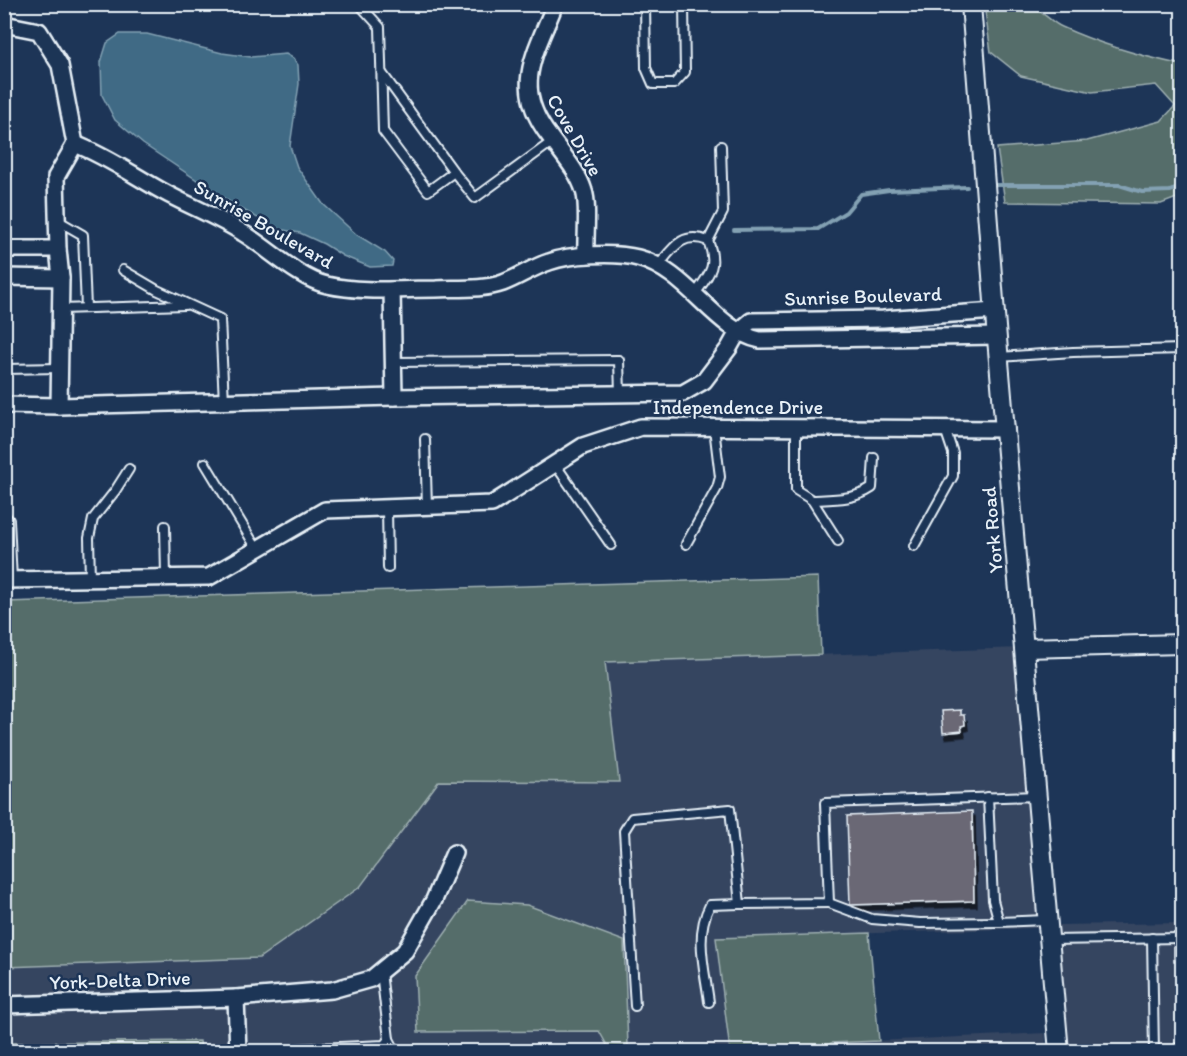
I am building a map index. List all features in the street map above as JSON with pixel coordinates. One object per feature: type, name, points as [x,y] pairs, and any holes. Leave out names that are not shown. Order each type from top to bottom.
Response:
[{"type":"street","name":"Cove Drive","points":[[555,4],[534,54],[528,77],[529,98],[535,112],[568,161],[585,193],[586,255]]},
{"type":"street","name":"York Road","points":[[971,4],[997,336],[1059,1052]]},
{"type":"street","points":[[4,24],[39,31],[60,65],[75,144],[56,177],[58,249],[62,279],[59,406]]},
{"type":"street","name":"Sunrise Boulevard","points":[[75,144],[107,158],[135,176],[242,232],[303,274],[325,285],[392,290],[469,288],[502,283],[546,262],[566,256],[635,257],[658,266],[677,278],[738,332],[760,340],[997,336]]},
{"type":"street","points":[[4,249],[58,249]]},
{"type":"street","points":[[4,277],[62,279]]},
{"type":"street","points":[[392,290],[394,397]]},
{"type":"street","name":"Sunrise Boulevard","points":[[738,332],[751,321],[883,319],[995,311]]},
{"type":"street","points":[[4,405],[59,406],[394,397],[683,393],[704,381],[738,332]]},
{"type":"street","name":"Independence Drive","points":[[8,580],[208,577],[325,510],[492,504],[583,446],[641,428],[1006,429]]},
{"type":"street","points":[[1025,648],[1182,644]]},
{"type":"street","name":"York-Delta Drive","points":[[4,1005],[236,998],[332,990],[371,979],[405,951],[434,900],[454,854]]},
{"type":"street","points":[[236,998],[238,1052]]},
{"type":"lane","points":[[359,4],[380,27],[383,131],[428,191],[454,172]]},
{"type":"lane","points":[[645,4],[646,68],[653,84],[674,84],[685,72],[684,4]]},
{"type":"lane","points":[[381,73],[475,198],[553,141]]},
{"type":"lane","points":[[695,294],[711,272],[713,254],[708,241],[723,212],[721,146]]},
{"type":"lane","points":[[57,220],[83,236],[86,308]]},
{"type":"lane","points":[[658,266],[676,244],[686,238],[708,241]]},
{"type":"lane","points":[[123,270],[157,290],[220,319],[224,402]]},
{"type":"lane","points":[[61,309],[189,305]]},
{"type":"lane","points":[[999,357],[1182,349]]},
{"type":"lane","points":[[393,362],[619,360],[620,394]]},
{"type":"lane","points":[[4,369],[60,368]]},
{"type":"lane","points":[[686,544],[717,488],[720,477],[714,428]]},
{"type":"lane","points":[[795,428],[796,490],[812,500],[838,541]]},
{"type":"lane","points":[[914,546],[952,476],[952,453],[945,429]]},
{"type":"lane","points":[[425,439],[427,507]]},
{"type":"lane","points":[[812,500],[842,499],[861,495],[872,488],[874,458]]},
{"type":"lane","points":[[205,463],[257,549]]},
{"type":"lane","points":[[555,464],[610,545]]},
{"type":"lane","points":[[90,578],[89,538],[93,519],[129,469]]},
{"type":"lane","points":[[387,508],[388,568]]},
{"type":"lane","points":[[4,513],[9,520],[8,580]]},
{"type":"lane","points":[[165,526],[166,577]]},
{"type":"lane","points":[[829,903],[825,803],[1037,796]]},
{"type":"lane","points":[[988,797],[993,900],[999,922]]},
{"type":"lane","points":[[635,1006],[624,831],[632,818],[730,809],[740,904]]},
{"type":"lane","points":[[709,1002],[701,939],[704,917],[710,905],[829,903],[872,919],[920,923],[1048,920]]},
{"type":"lane","points":[[1152,938],[1154,1052]]},
{"type":"lane","points":[[1050,940],[1182,938]]},
{"type":"lane","points":[[381,972],[389,1039],[396,1052]]},
{"type":"lane","points":[[292,1052],[296,1049],[384,1045],[389,1039]]},
{"type":"shaded area","points":[[120,34],[147,34],[222,53],[251,57],[286,54],[293,58],[298,65],[299,84],[290,146],[297,167],[323,204],[357,235],[385,252],[393,261],[392,266],[370,267],[343,256],[300,233],[278,229],[236,206],[143,144],[115,120],[102,95],[101,62],[107,43]]},
{"type":"shaded area","points":[[1020,648],[1039,928],[716,938],[730,1051],[201,1052],[200,1041],[5,1043],[4,967],[259,957],[360,887],[439,781],[618,782],[605,662]]},
{"type":"shaded area","points":[[1182,923],[1182,1051],[1067,1051],[1057,925]]},
{"type":"shaded area","points":[[1045,1033],[1047,1051],[825,1052],[831,1043]]},
{"type":"green space","points":[[984,5],[1035,5],[1036,9],[1056,24],[1091,39],[1182,65],[1182,196],[1161,204],[1005,202],[997,148],[1087,141],[1161,121],[1175,106],[1156,85],[1092,92],[1021,76],[991,52]]},
{"type":"green space","points":[[818,577],[821,655],[605,662],[619,782],[439,781],[360,887],[259,958],[5,967],[5,602]]},
{"type":"green space","points":[[468,901],[527,905],[624,941],[628,1046],[608,1047],[599,1031],[418,1032],[415,976]]},
{"type":"green space","points":[[869,933],[879,1041],[831,1043],[825,1051],[730,1051],[716,938]]},
{"type":"green space","points":[[200,1041],[201,1051],[5,1051],[5,1043]]},
{"type":"building","points":[[960,710],[960,715],[964,715],[965,725],[961,726],[962,731],[943,733],[941,711]]},
{"type":"building","points":[[972,811],[974,901],[850,905],[847,816]]},
{"type":"building","points":[[1174,943],[1182,943],[1182,1052],[1175,1052],[1175,1043],[1180,1043],[1179,962],[1174,962]]},
{"type":"waterway","points":[[996,185],[1119,185],[1142,192],[1170,191],[1182,187]]},
{"type":"waterway","points":[[734,230],[818,229],[846,212],[861,194],[889,190],[967,187]]}]
